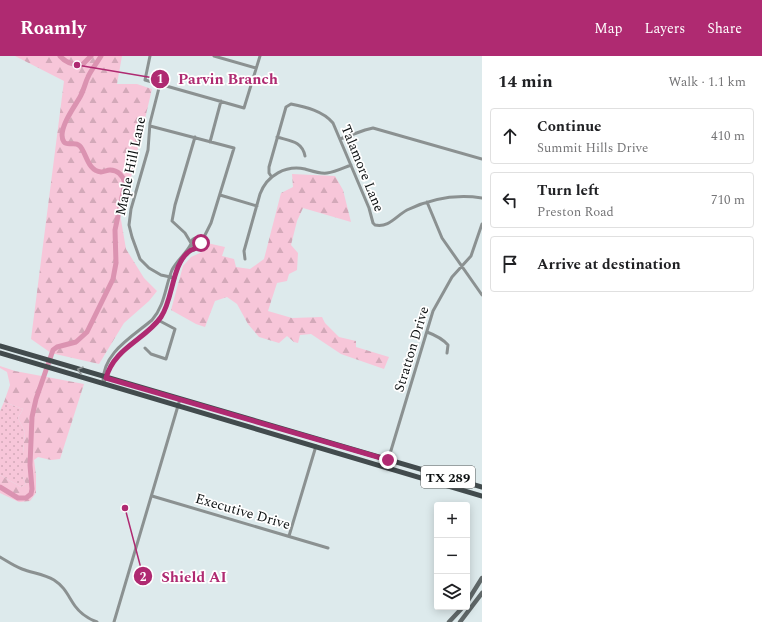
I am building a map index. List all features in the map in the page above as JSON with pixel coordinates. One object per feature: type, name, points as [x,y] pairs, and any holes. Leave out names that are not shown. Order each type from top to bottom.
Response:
[{"type":"main road","name":"TX 289","points":[[0,345],[24,354],[482,488]]},
{"type":"main road","name":"TX 289","points":[[0,353],[26,362],[178,405],[482,496]]},
{"type":"main road","points":[[0,356],[26,362]]},
{"type":"main road","points":[[268,432],[270,425]]},
{"type":"main road","points":[[316,446],[317,443],[322,441]]},
{"type":"main road","points":[[470,597],[482,578]]},
{"type":"main road","points":[[460,622],[482,593]]},
{"type":"main road","points":[[450,622],[460,610]]},
{"type":"street","points":[[150,56],[145,80],[244,108],[260,56]]},
{"type":"street","points":[[214,56],[256,68]]},
{"type":"street","name":"Maple Hill Lane","points":[[160,84],[150,126],[148,150],[130,210],[129,225],[140,259],[149,268],[161,274],[175,278]]},
{"type":"street","points":[[210,142],[222,101]]},
{"type":"street","name":"Talamore Lane","points":[[277,137],[286,107],[288,105],[311,110],[326,116],[333,123],[369,208],[373,223],[377,226],[388,224],[408,210],[427,202]]},
{"type":"street","points":[[104,377],[117,357],[162,315],[178,268],[183,258],[190,251],[200,247],[211,223],[234,148],[150,126]]},
{"type":"street","points":[[340,139],[373,128],[482,159]]},
{"type":"street","points":[[195,137],[175,205],[172,221],[185,233],[199,239],[201,243]]},
{"type":"street","points":[[271,176],[269,173],[269,167],[277,137],[300,144],[304,150],[305,156]]},
{"type":"street","points":[[244,259],[244,251],[262,188],[271,176],[285,170],[296,168],[326,174],[351,165]]},
{"type":"street","points":[[220,195],[257,206]]},
{"type":"street","points":[[482,198],[456,196],[427,202],[442,238],[482,295]]},
{"type":"street","name":"Stratton Drive","points":[[386,467],[426,332],[436,304],[452,277],[469,260],[482,224]]},
{"type":"street","points":[[185,233],[193,247],[196,248]]},
{"type":"street","points":[[103,384],[108,361],[114,352],[155,317],[174,267],[187,252],[192,240],[205,234]]},
{"type":"street","points":[[145,348],[151,354],[166,358],[175,329],[155,317]]},
{"type":"street","points":[[426,332],[436,335],[445,341],[448,345],[447,353]]},
{"type":"street","points":[[114,622],[180,399]]},
{"type":"street","points":[[289,536],[316,446]]},
{"type":"street","name":"Executive Drive","points":[[152,496],[328,548]]},
{"type":"street","points":[[0,557],[21,569],[44,575],[53,580],[68,594],[80,612],[97,622]]},
{"type":"green space","points":[[15,56],[122,56],[117,84],[137,84],[152,89],[130,182],[120,214],[126,249],[144,278],[157,291],[149,301],[124,323],[99,364],[51,353],[31,339],[64,81]]},
{"type":"green space","points":[[292,174],[335,176],[343,190],[351,222],[303,208],[297,221],[291,245],[298,253],[297,270],[289,274],[287,281],[277,283],[268,311],[292,318],[322,317],[325,323],[339,337],[356,341],[356,347],[389,357],[384,369],[341,354],[311,334],[300,335],[298,343],[294,342],[287,336],[279,343],[259,337],[248,324],[237,304],[227,297],[215,301],[205,327],[196,324],[171,310],[183,266],[191,257],[202,252],[207,243],[225,247],[222,256],[234,259],[236,267],[250,269],[264,259],[281,193],[293,187]]},
{"type":"green space","points":[[0,366],[15,371],[84,384],[60,459],[51,460],[38,457],[34,460],[36,493],[30,501],[19,502],[0,493],[0,475],[21,487],[26,484],[23,477],[25,432],[18,418],[23,409],[4,402],[10,385],[7,372],[0,368]]},
{"type":"green space","points":[[4,402],[23,409],[18,418],[25,432],[23,477],[26,484],[21,487],[0,475],[0,411]]},
{"type":"waterway","points":[[60,56],[76,65],[82,65],[91,56]]},
{"type":"waterway","points":[[0,487],[18,498],[26,498],[31,494],[30,465],[32,417],[36,399],[53,350],[57,347],[76,342],[87,332],[113,279],[116,263],[115,230],[125,183],[124,180],[120,174],[115,171],[110,170],[101,172],[94,169],[80,146],[78,144],[68,144],[64,142],[62,137],[64,125],[81,94],[89,74],[101,56]]},
{"type":"place","name":"Parvin Branch","points":[[77,65]]},
{"type":"place","name":"Shield AI","points":[[125,508]]},
{"type":"route","points":[[201,243],[200,247],[192,250],[183,258],[164,312],[154,325],[122,351],[114,360],[106,378],[132,384],[388,460]]}]
